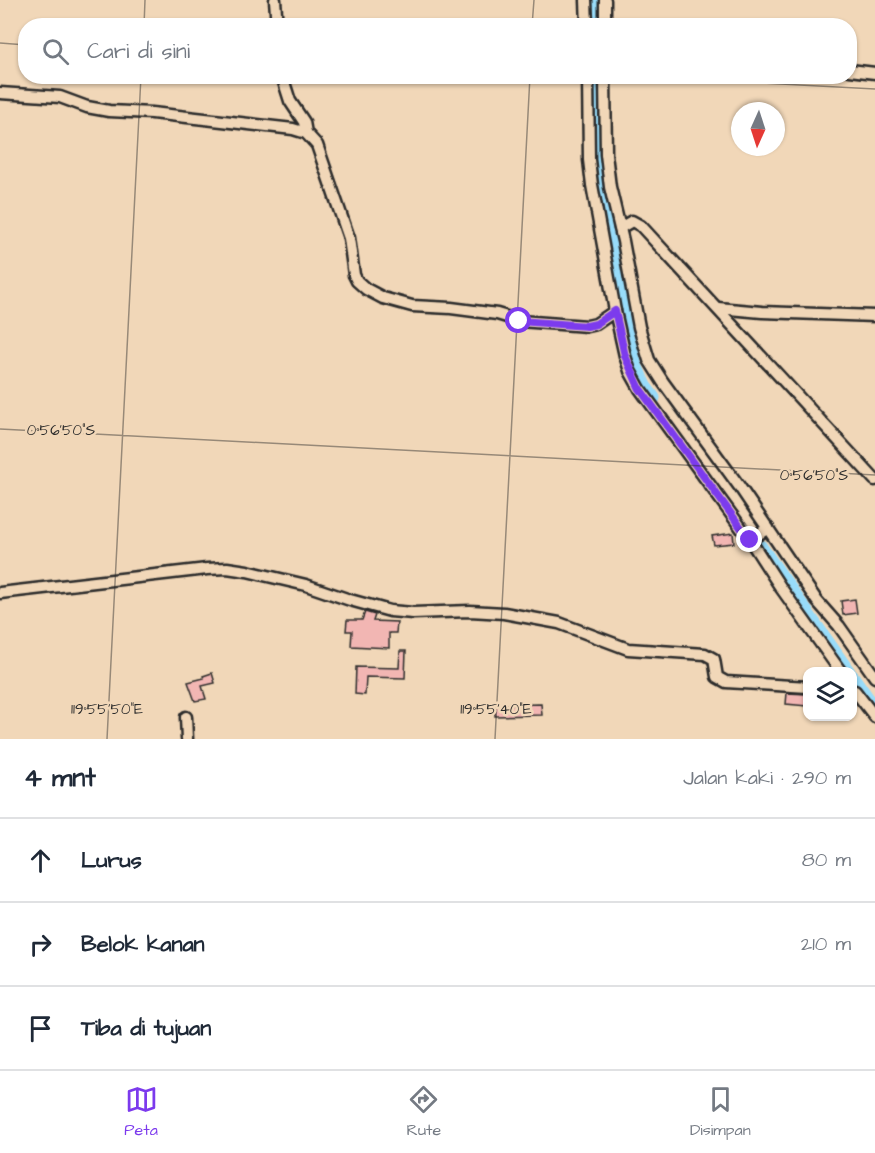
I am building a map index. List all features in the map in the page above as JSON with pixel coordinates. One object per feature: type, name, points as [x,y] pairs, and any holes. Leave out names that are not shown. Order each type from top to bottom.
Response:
[{"type":"street","points":[[275,0],[276,18]]},
{"type":"street","points":[[586,0],[587,18]]},
{"type":"street","points":[[604,0],[605,18]]},
{"type":"street","points":[[857,71],[875,73]]},
{"type":"street","points":[[285,84],[290,101],[304,122],[306,133]]},
{"type":"street","points":[[588,84],[589,160],[625,356],[640,389],[759,534],[839,626],[875,677]]},
{"type":"street","points":[[605,84],[607,166],[612,199],[620,228],[621,243],[639,327],[649,360],[759,534],[781,588],[837,667]]},
{"type":"street","points":[[0,93],[60,97],[87,107],[109,111],[252,123],[306,133],[317,145],[349,238],[354,275],[362,286],[372,293],[412,306],[450,308],[497,314],[519,321],[570,325],[596,324],[615,311]]},
{"type":"street","points":[[620,228],[632,221],[637,222],[875,480]]},
{"type":"street","points":[[604,248],[621,243]]},
{"type":"street","points":[[718,308],[875,316]]},
{"type":"street","points":[[0,593],[207,569],[237,569],[306,585],[390,611],[413,613],[490,611],[559,623],[628,649],[705,654],[713,657],[717,677],[726,682],[803,687]]},
{"type":"street","points":[[857,695],[875,717]]},
{"type":"street","points":[[186,717],[187,739]]},
{"type":"building","points":[[733,533],[734,543],[714,545],[712,536]]},
{"type":"building","points":[[855,599],[857,613],[843,615],[841,601]]},
{"type":"building","points":[[365,612],[375,615],[373,621],[397,622],[396,633],[389,633],[389,648],[351,646],[352,631],[346,631],[347,620],[362,620]]},
{"type":"building","points":[[400,651],[406,651],[405,678],[366,677],[365,695],[355,694],[356,667],[399,668]]},
{"type":"building","points":[[212,673],[215,683],[202,686],[206,699],[195,701],[188,682],[204,678],[203,676]]},
{"type":"building","points":[[787,693],[803,694],[803,706],[786,704]]},
{"type":"building","points":[[541,704],[542,715],[495,716],[495,705]]},
{"type":"waterway","points":[[596,0],[596,18]]},
{"type":"waterway","points":[[596,84],[598,180],[634,363],[644,386],[653,398]]},
{"type":"waterway","points":[[753,537],[844,667]]},
{"type":"waterway","points":[[857,684],[875,710]]},
{"type":"route","points":[[519,321],[587,326],[596,324],[615,311],[625,356],[640,389],[750,540]]}]
